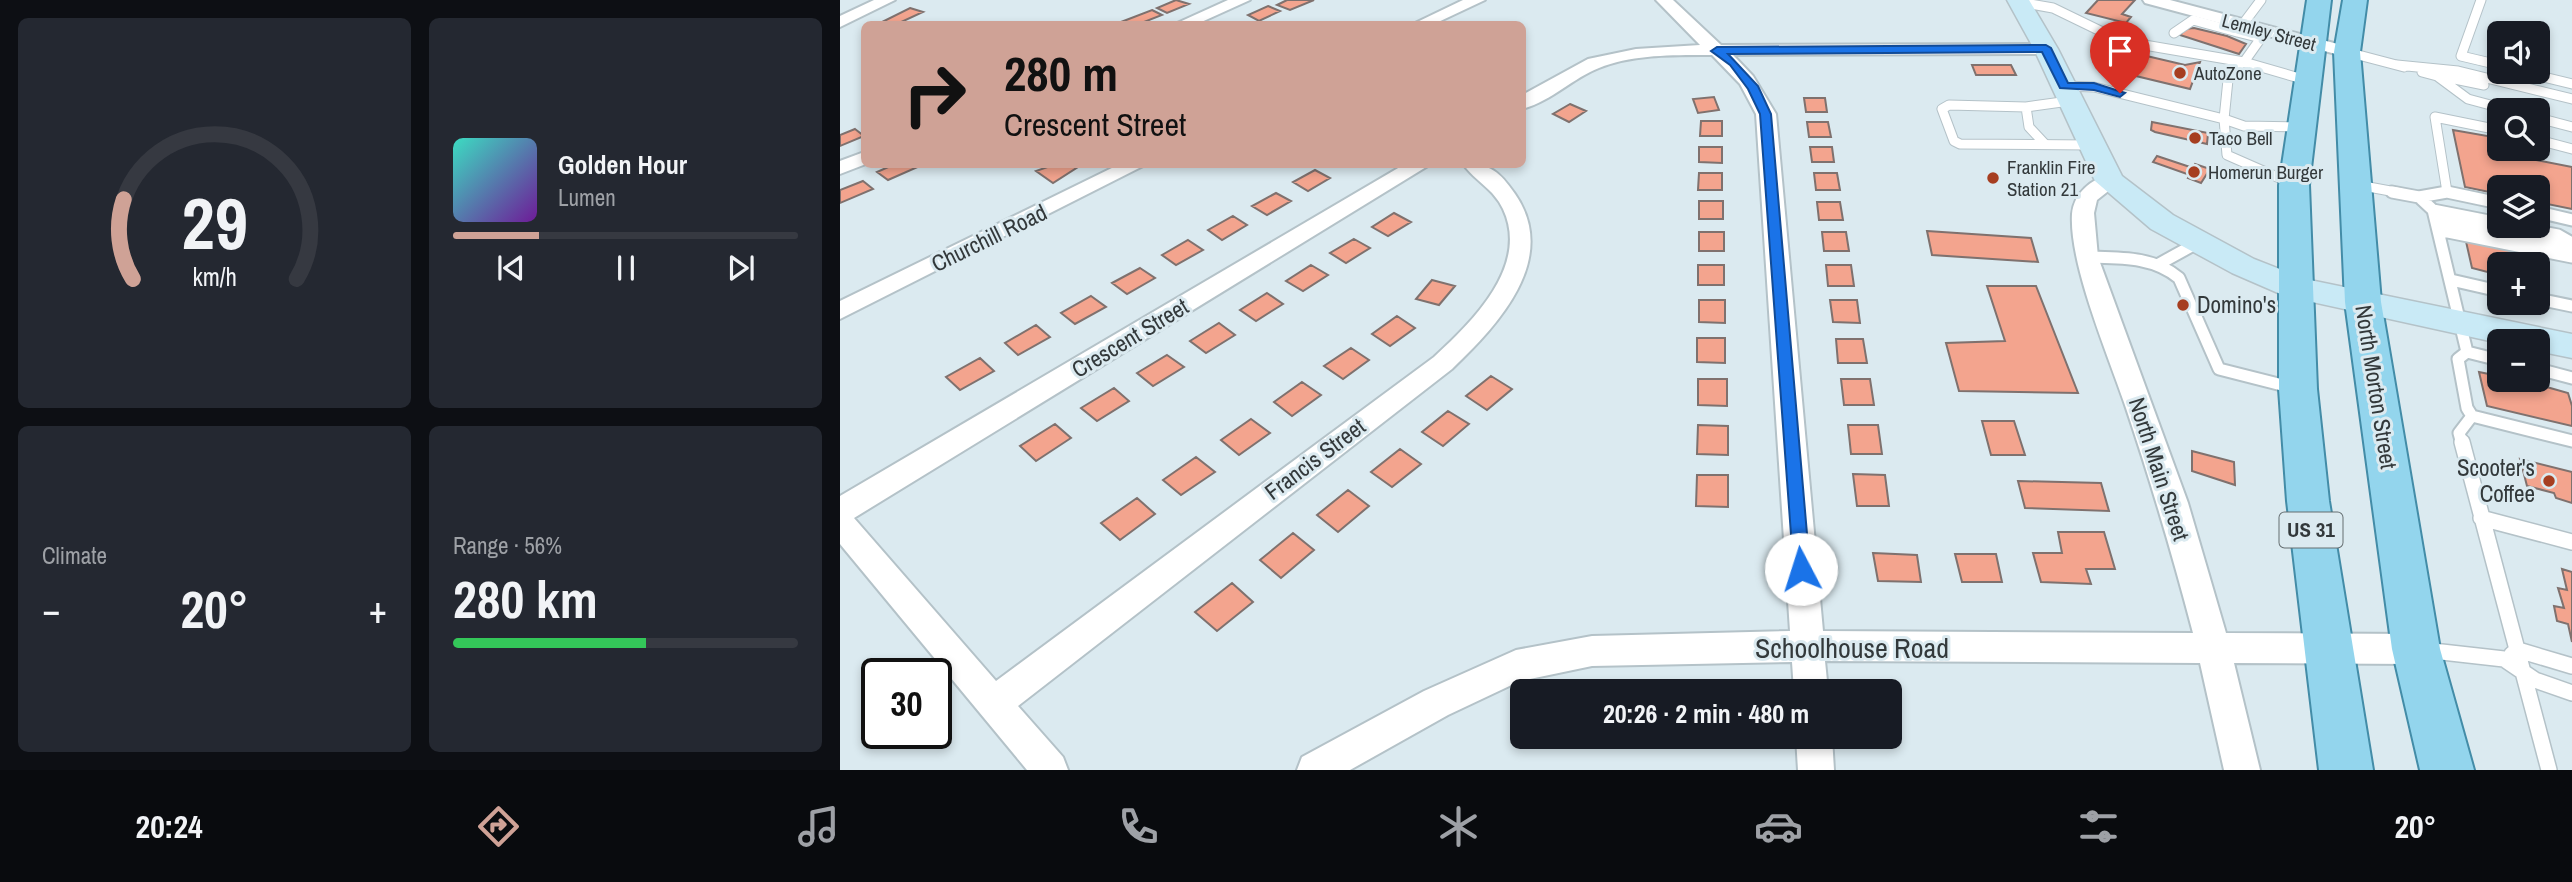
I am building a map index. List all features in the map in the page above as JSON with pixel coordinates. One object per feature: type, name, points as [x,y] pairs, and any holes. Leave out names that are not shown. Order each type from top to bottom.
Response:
[{"type":"main road","name":"US 31","points":[[2319,0],[2306,80],[2294,185],[2298,388],[2308,501],[2327,651],[2346,770]]},
{"type":"main road","points":[[2337,0],[2341,19],[2353,12]]},
{"type":"main road","name":"North Morton Street","points":[[2353,12],[2347,52],[2363,302],[2416,649],[2447,770]]},
{"type":"street","points":[[840,22],[887,0]]},
{"type":"street","points":[[1190,21],[1242,0]]},
{"type":"street","points":[[1428,21],[1477,0]]},
{"type":"street","points":[[1664,0],[1717,51],[1734,63],[1754,88],[1766,114],[1810,679]]},
{"type":"street","name":"Lemley Street","points":[[2151,0],[2240,28],[2347,52]]},
{"type":"street","points":[[2018,1],[2046,48],[2090,145],[2110,181],[2162,222],[2251,270],[2297,288],[2363,302],[2464,337],[2572,346]]},
{"type":"street","points":[[1526,101],[1578,70],[1610,58],[1684,50],[2046,48]]},
{"type":"street","points":[[840,168],[861,159]]},
{"type":"street","name":"Churchill Road","points":[[840,311],[1129,168]]},
{"type":"street","name":"Crescent Street","points":[[840,511],[1414,168]]},
{"type":"street","name":"Francis Street","points":[[994,703],[1443,363],[1473,336],[1509,289],[1520,241],[1518,222],[1499,186],[1478,168]]},
{"type":"street","name":"North Main Street","points":[[2110,181],[2087,198],[2082,213],[2087,257],[2173,503],[2214,650],[2242,770]]},
{"type":"street","points":[[840,523],[1049,770]]},
{"type":"street","name":"Schoolhouse Road","points":[[1315,770],[1436,703],[1516,666],[1592,651],[1808,646],[2327,651],[2416,649]]},
{"type":"street","points":[[1815,749],[1816,770]]},
{"type":"lane","points":[[2240,28],[2261,0]]},
{"type":"lane","points":[[2481,0],[2461,56],[2487,62]]},
{"type":"lane","points":[[2018,1],[2053,8],[2121,41],[2244,62],[2306,80]]},
{"type":"lane","points":[[2175,33],[2193,20],[2240,28],[2261,38],[2244,62],[2230,70],[2224,119],[2227,155],[2294,185]]},
{"type":"lane","points":[[2347,52],[2572,108]]},
{"type":"lane","points":[[2397,65],[2458,71],[2572,99]]},
{"type":"lane","points":[[2437,76],[2468,99],[2487,104]]},
{"type":"lane","points":[[2550,79],[2572,84]]},
{"type":"lane","points":[[2090,145],[1960,144],[1954,141],[1942,109],[1949,105],[2026,107],[2094,87],[2244,126],[2300,127]]},
{"type":"lane","points":[[2026,107],[2026,122],[2032,133],[2044,143]]},
{"type":"lane","points":[[2447,192],[2435,117],[2487,128]]},
{"type":"lane","points":[[2550,121],[2572,127]]},
{"type":"lane","points":[[2550,143],[2572,149]]},
{"type":"lane","points":[[2355,184],[2419,197],[2447,192],[2487,200]]},
{"type":"lane","points":[[2419,197],[2436,220],[2451,280],[2464,337],[2458,359],[2467,408],[2472,416],[2572,440]]},
{"type":"lane","points":[[2550,214],[2572,219]]},
{"type":"lane","points":[[2436,220],[2487,222]]},
{"type":"lane","points":[[2436,220],[2572,250]]},
{"type":"lane","points":[[2550,233],[2558,235],[2572,250]]},
{"type":"lane","points":[[2159,264],[2197,243]]},
{"type":"lane","points":[[2087,257],[2159,264],[2179,278],[2219,369],[2298,388]]},
{"type":"lane","points":[[2451,280],[2487,288]]},
{"type":"lane","points":[[2550,301],[2572,306]]},
{"type":"lane","points":[[2464,337],[2487,352]]},
{"type":"lane","points":[[2550,372],[2572,378]]},
{"type":"lane","points":[[2472,416],[2459,433],[2511,655],[2524,673],[2549,770]]},
{"type":"lane","points":[[2481,518],[2572,542]]},
{"type":"lane","points":[[2416,649],[2511,655],[2572,666]]},
{"type":"lane","points":[[2524,673],[2535,680],[2572,693]]},
{"type":"building","points":[[1176,0],[1189,4],[1167,13],[1157,8]]},
{"type":"building","points":[[1287,0],[1314,0],[1290,10],[1277,5]]},
{"type":"building","points":[[2098,0],[2135,0],[2122,14],[2131,17],[2126,23],[2086,13]]},
{"type":"building","points":[[1268,6],[1280,11],[1259,21],[1248,15]]},
{"type":"building","points":[[910,8],[923,12],[904,21],[884,21]]},
{"type":"building","points":[[1152,10],[1162,15],[1147,21],[1124,21]]},
{"type":"building","points":[[2194,28],[2246,44],[2239,54],[2180,35],[2185,29]]},
{"type":"building","points":[[2121,50],[2185,65],[2200,62],[2190,89],[2111,70]]},
{"type":"building","points":[[1972,65],[2011,65],[2016,75],[1976,75]]},
{"type":"building","points":[[1714,97],[1719,110],[1698,113],[1693,99]]},
{"type":"building","points":[[1804,98],[1825,98],[1827,112],[1806,112]]},
{"type":"building","points":[[1570,104],[1586,111],[1569,122],[1553,114]]},
{"type":"building","points":[[1701,121],[1722,121],[1722,136],[1700,136]]},
{"type":"building","points":[[1807,122],[1828,122],[1831,137],[1809,137]]},
{"type":"building","name":"Taco Bell","points":[[2152,122],[2208,133],[2207,144],[2155,132],[2151,130]]},
{"type":"building","points":[[855,129],[861,134],[861,137],[840,146],[840,135]]},
{"type":"building","points":[[2453,130],[2487,136],[2487,161],[2541,161],[2572,167],[2572,209],[2550,204],[2550,175],[2487,175],[2487,192],[2465,187]]},
{"type":"building","points":[[1699,147],[1722,147],[1722,163],[1699,162]]},
{"type":"building","points":[[1810,147],[1832,147],[1834,162],[1812,162]]},
{"type":"building","name":"Homerun Burger","points":[[2157,156],[2193,168],[2195,164],[2210,169],[2201,183],[2188,178],[2190,175],[2153,162]]},
{"type":"building","points":[[886,168],[915,168],[888,180],[877,172]]},
{"type":"building","points":[[1045,168],[1076,168],[1053,183],[1036,171]]},
{"type":"building","points":[[1315,170],[1330,178],[1308,191],[1293,182]]},
{"type":"building","points":[[1699,173],[1722,173],[1722,190],[1698,190]]},
{"type":"building","points":[[1814,173],[1837,173],[1840,190],[1816,190]]},
{"type":"building","points":[[863,181],[873,189],[840,203],[840,190]]},
{"type":"building","points":[[1276,193],[1291,201],[1267,215],[1252,206]]},
{"type":"building","points":[[1699,201],[1723,201],[1723,219],[1699,219]]},
{"type":"building","points":[[1817,202],[1840,202],[1843,220],[1819,220]]},
{"type":"building","points":[[1394,213],[1411,222],[1388,236],[1372,227]]},
{"type":"building","points":[[1233,216],[1247,225],[1222,240],[1208,230]]},
{"type":"building","points":[[1927,231],[2031,238],[2038,262],[1932,255]]},
{"type":"building","points":[[1699,232],[1724,232],[1724,251],[1699,251]]},
{"type":"building","points":[[1822,232],[1846,232],[1849,251],[1824,251]]},
{"type":"building","points":[[2465,237],[2536,252],[2487,252],[2487,272],[2472,268]]},
{"type":"building","points":[[1354,239],[1370,248],[1346,263],[1330,253]]},
{"type":"building","points":[[1188,240],[1203,250],[1176,265],[1162,255]]},
{"type":"building","points":[[1311,265],[1328,275],[1303,291],[1286,281]]},
{"type":"building","points":[[1698,265],[1724,265],[1724,285],[1698,285]]},
{"type":"building","points":[[1826,265],[1851,265],[1854,286],[1828,286]]},
{"type":"building","points":[[1140,268],[1155,278],[1127,294],[1112,283]]},
{"type":"building","points":[[1432,280],[1455,286],[1439,305],[1416,299]]},
{"type":"building","points":[[1987,286],[2036,286],[2078,393],[1959,391],[1946,343],[2005,341]]},
{"type":"building","points":[[1267,293],[1283,304],[1256,321],[1240,310]]},
{"type":"building","points":[[1091,296],[1106,307],[1075,324],[1061,313]]},
{"type":"building","points":[[1699,300],[1725,300],[1725,323],[1699,322]]},
{"type":"building","points":[[1830,300],[1857,300],[1860,323],[1833,322]]},
{"type":"building","points":[[1397,316],[1415,328],[1390,346],[1372,334]]},
{"type":"building","points":[[1219,323],[1235,335],[1206,353],[1190,341]]},
{"type":"building","points":[[1036,325],[1050,337],[1018,355],[1005,343]]},
{"type":"building","points":[[1697,338],[1725,338],[1725,363],[1697,362]]},
{"type":"building","points":[[1836,339],[1863,339],[1867,363],[1838,363]]},
{"type":"building","points":[[1351,348],[1369,360],[1343,379],[1324,366]]},
{"type":"building","points":[[1167,355],[1184,367],[1153,386],[1137,373]]},
{"type":"building","points":[[980,358],[994,371],[960,390],[946,377]]},
{"type":"building","points":[[2479,372],[2487,374],[2487,392],[2550,392],[2550,388],[2568,393],[2572,406],[2572,426],[2487,406]]},
{"type":"building","points":[[1491,376],[1512,389],[1487,410],[1466,396]]},
{"type":"building","points":[[1698,379],[1727,379],[1727,406],[1698,405]]},
{"type":"building","points":[[1841,379],[1870,379],[1874,405],[1844,405]]},
{"type":"building","points":[[1302,382],[1321,395],[1292,416],[1274,402]]},
{"type":"building","points":[[1114,388],[1129,401],[1097,421],[1081,408]]},
{"type":"building","points":[[1448,411],[1469,424],[1443,446],[1422,432]]},
{"type":"building","points":[[1251,419],[1270,433],[1239,455],[1221,440]]},
{"type":"building","points":[[1982,421],[2014,421],[2025,455],[1991,455]]},
{"type":"building","points":[[1055,424],[1071,438],[1036,461],[1020,446]]},
{"type":"building","points":[[1698,425],[1728,426],[1728,455],[1697,454]]},
{"type":"building","points":[[1848,425],[1878,425],[1882,454],[1851,454]]},
{"type":"building","points":[[1400,449],[1421,464],[1392,487],[1371,472]]},
{"type":"building","points":[[2192,451],[2234,462],[2235,485],[2192,471]]},
{"type":"building","points":[[1196,457],[1215,472],[1181,495],[1163,480]]},
{"type":"building","points":[[2520,459],[2572,472],[2572,503],[2556,498],[2554,493],[2527,486]]},
{"type":"building","points":[[1853,474],[1885,475],[1889,506],[1857,506]]},
{"type":"building","points":[[1697,475],[1728,475],[1728,507],[1696,506]]},
{"type":"building","points":[[2018,481],[2101,483],[2109,511],[2025,508]]},
{"type":"building","points":[[1348,490],[1369,506],[1338,532],[1317,515]]},
{"type":"building","points":[[1137,498],[1155,514],[1120,540],[1101,523]]},
{"type":"building","points":[[2058,532],[2104,532],[2115,569],[2086,569],[2091,584],[2041,582],[2033,553],[2062,553]]},
{"type":"building","points":[[1293,533],[1314,550],[1281,578],[1260,560]]},
{"type":"building","points":[[1873,553],[1917,555],[1921,582],[1878,581]]},
{"type":"building","points":[[1955,554],[1996,554],[2002,582],[1962,582]]},
{"type":"building","points":[[2562,569],[2572,572],[2572,642],[2568,624],[2557,621],[2554,606],[2564,608],[2558,588],[2567,590]]},
{"type":"building","points":[[1232,583],[1253,602],[1217,631],[1195,612]]},
{"type":"place","name":"AutoZone","points":[[2180,73]]},
{"type":"place","name":"Taco Bell","points":[[2195,138]]},
{"type":"place","name":"Homerun Burger","points":[[2194,172]]},
{"type":"place","name":"Franklin Fire Station 21","points":[[1993,178]]},
{"type":"place","name":"Domino's","points":[[2183,305]]},
{"type":"place","name":"Scooter's Coffee","points":[[2549,481]]},
{"type":"route","points":[[1801,569],[1766,114],[1754,88],[1734,63],[1717,51],[2046,48],[2064,86],[2094,87],[2120,93]]}]
